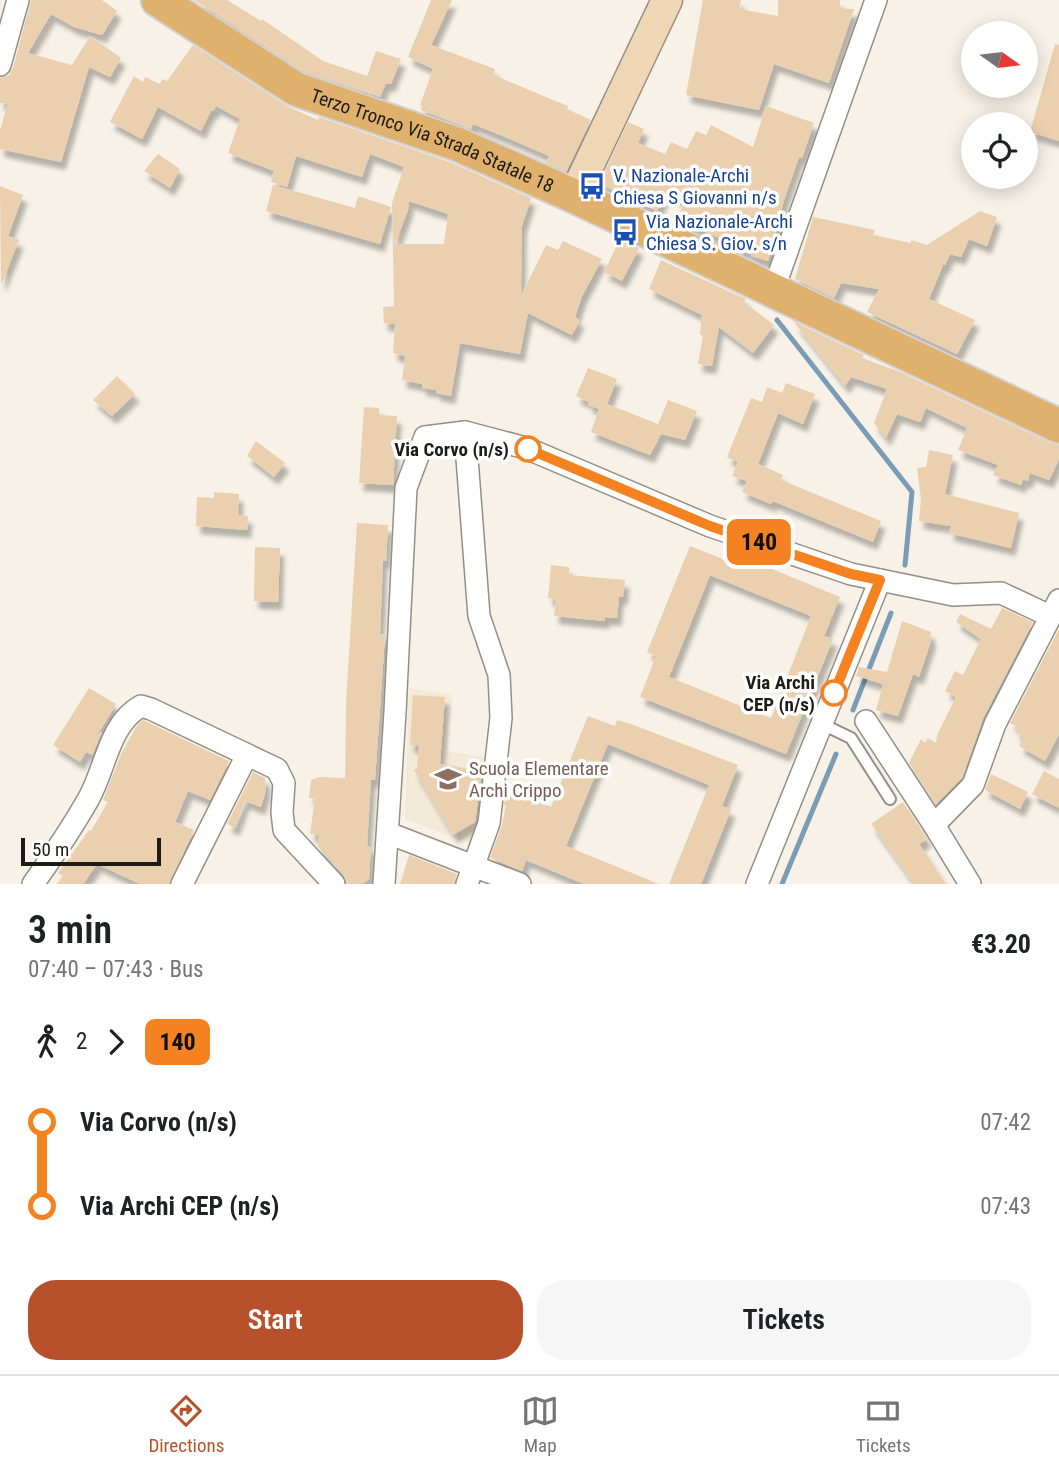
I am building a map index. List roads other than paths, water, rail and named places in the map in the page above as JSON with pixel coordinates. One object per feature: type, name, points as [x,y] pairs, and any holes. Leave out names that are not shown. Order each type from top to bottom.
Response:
[{"type":"main road","name":"Terzo Tronco Via Strada Statale 18","points":[[158,0],[296,89],[457,144],[574,196],[1059,426]]},
{"type":"street","points":[[0,65],[18,0]]},
{"type":"street","points":[[574,196],[667,0]]},
{"type":"street","points":[[773,291],[876,0]]},
{"type":"street","points":[[465,432],[479,616],[499,675],[501,718],[489,823],[471,875]]},
{"type":"street","points":[[384,884],[406,488],[425,437],[465,432],[526,449],[710,526],[851,574],[953,595],[1001,593],[1053,618],[996,724],[972,785],[934,825]]},
{"type":"street","points":[[757,884],[880,580]]},
{"type":"street","points":[[33,884],[71,829],[91,794],[120,725],[129,713],[141,706],[277,769],[284,783],[284,830],[334,884]]},
{"type":"street","points":[[866,721],[970,884]]},
{"type":"street","points":[[182,884],[247,755]]},
{"type":"street","points":[[388,833],[471,875],[520,884]]},
{"type":"lane","points":[[822,724],[852,738],[890,799]]},
{"type":"waterway","points":[[777,320],[912,492],[905,565]]},
{"type":"waterway","points":[[853,710],[891,613]]},
{"type":"waterway","points":[[782,884],[836,754]]},
{"type":"place","name":"V. Nazionale-Archi Chiesa S Giovanni n/s","points":[[592,186]]},
{"type":"place","name":"Via Nazionale-Archi Chiesa S. Giov. s/n","points":[[625,232]]},
{"type":"place","name":"Via Corvo (n/s)","points":[[528,449]]},
{"type":"place","name":"Via Archi CEP (n/s)","points":[[834,693]]},
{"type":"place","name":"Scuola Elementare Archi Crippo","points":[[448,779]]}]
